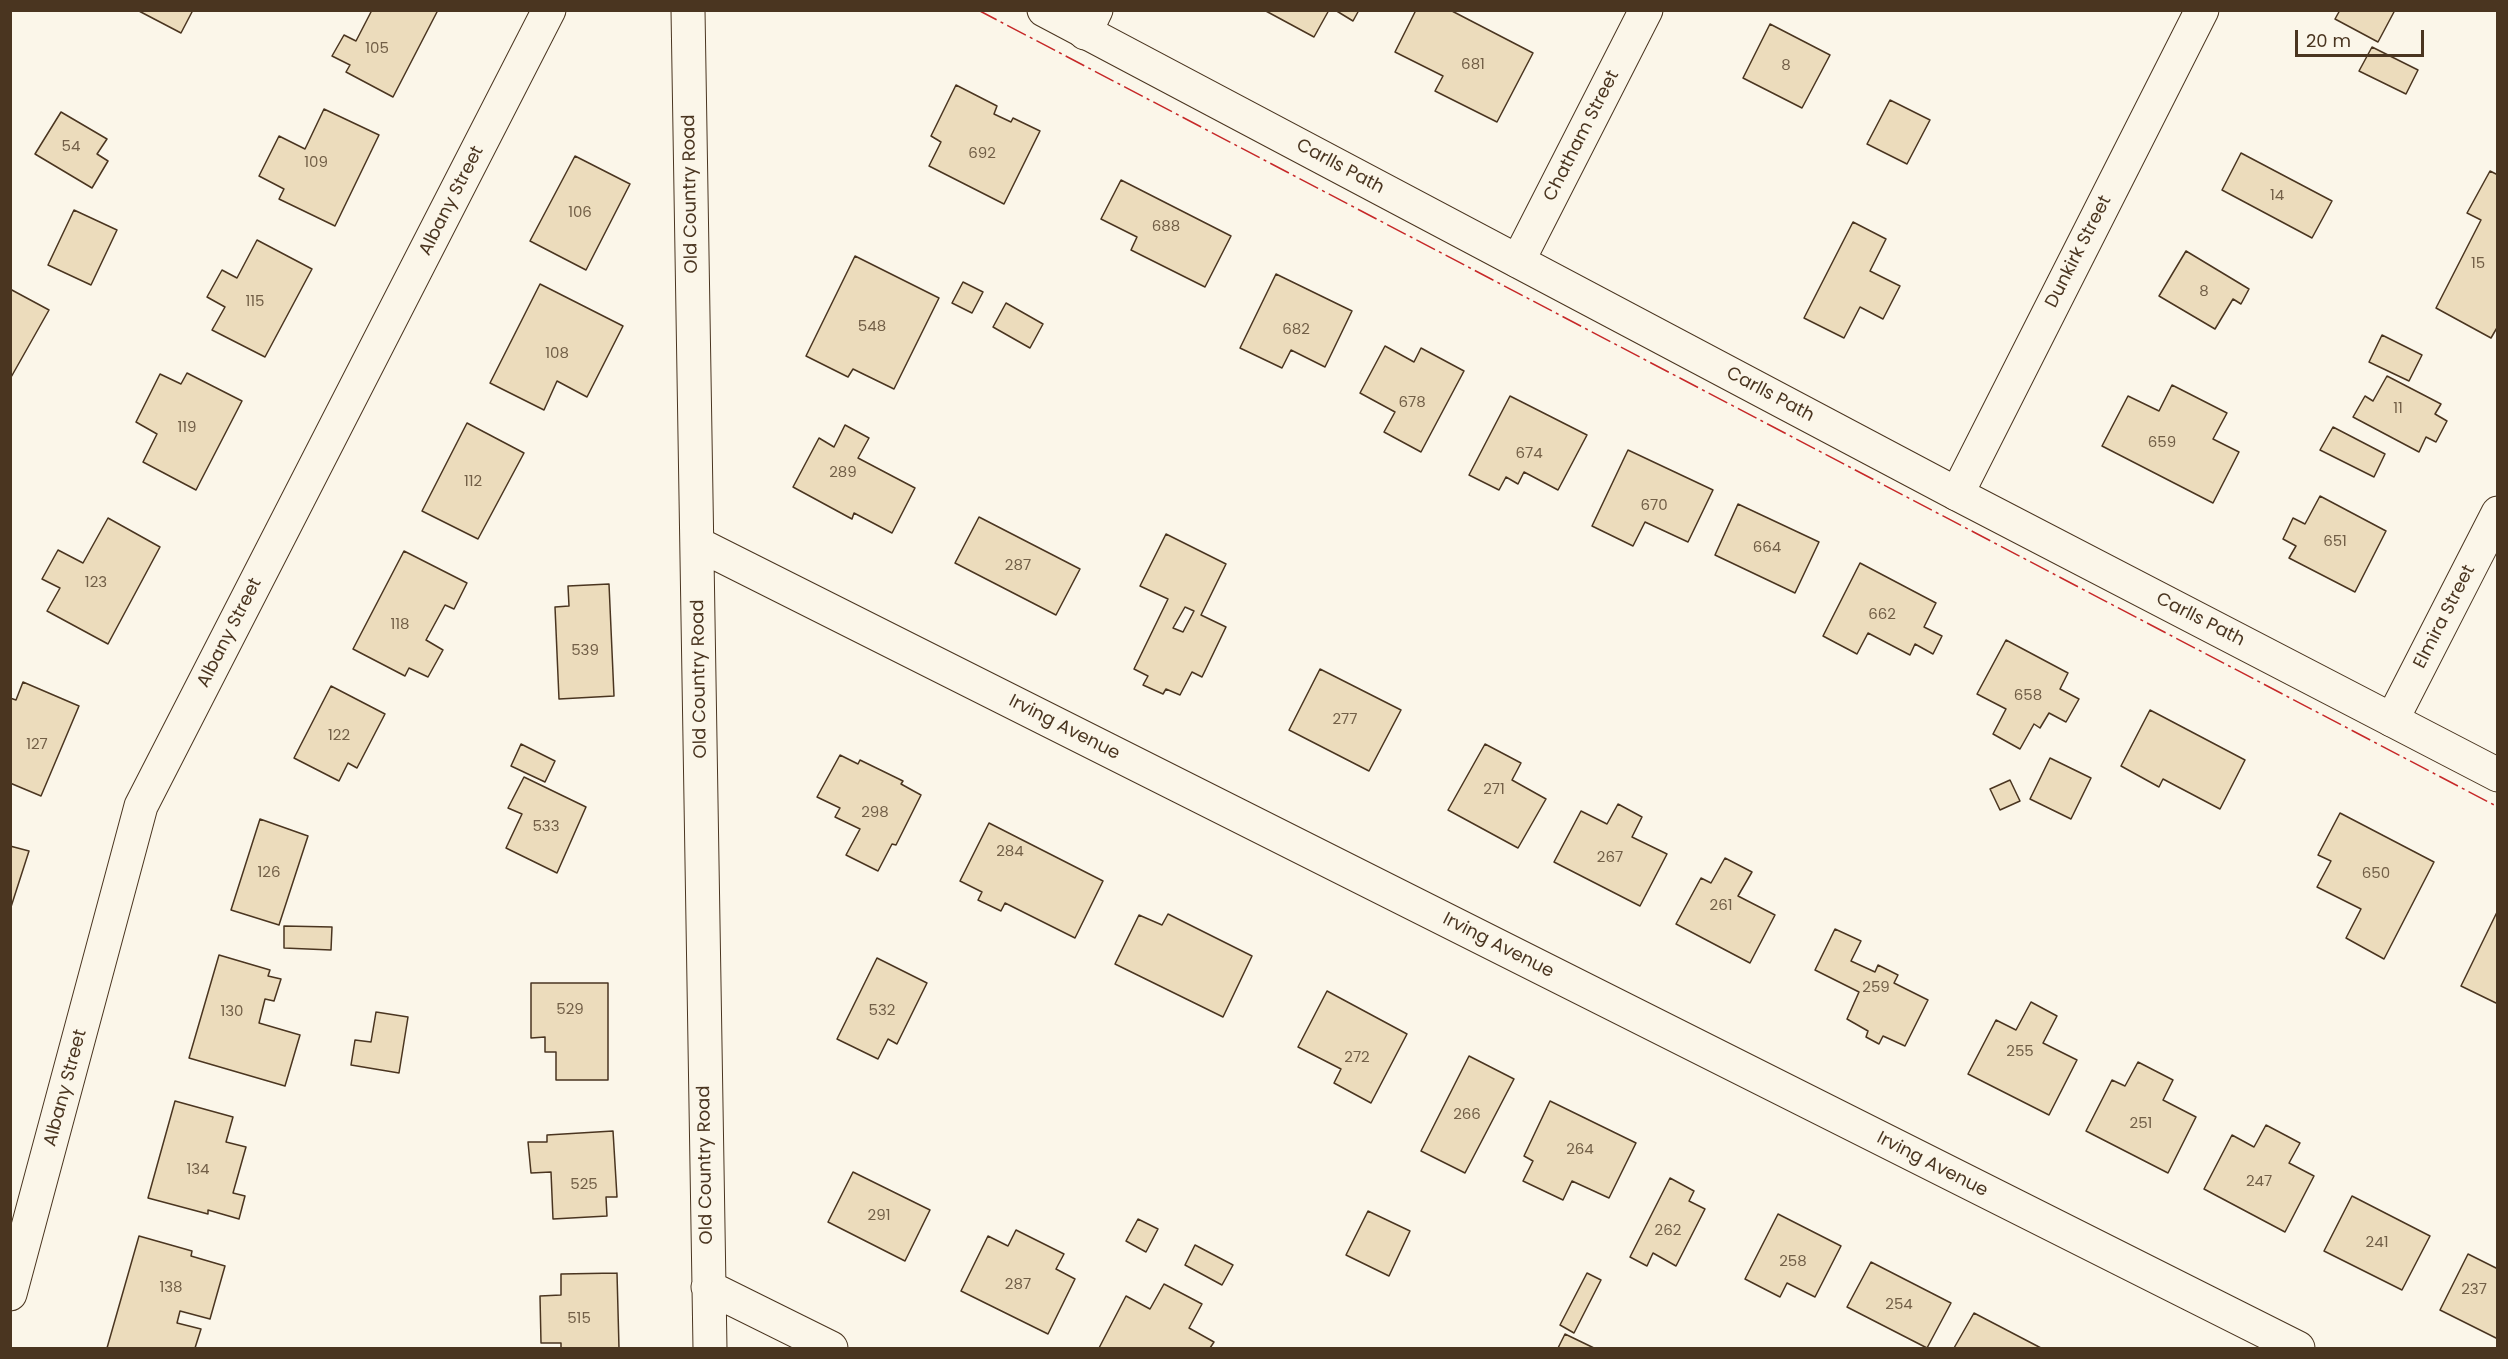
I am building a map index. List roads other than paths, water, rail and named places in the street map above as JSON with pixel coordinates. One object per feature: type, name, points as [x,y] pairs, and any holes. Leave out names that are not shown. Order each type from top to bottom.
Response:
[{"type":"street","name":"Albany Street","points":[[10,1294],[141,806],[549,10]]},
{"type":"street","name":"Old Country Road","points":[[688,10],[710,1348]]},
{"type":"street","name":"Carlls Path","points":[[1044,10],[1091,22],[1518,261],[1957,494],[2498,775]]},
{"type":"street","name":"Chatham Street","points":[[1518,261],[1646,10]]},
{"type":"street","name":"Dunkirk Street","points":[[1957,494],[2202,10]]},
{"type":"street","name":"Elmira Street","points":[[2392,720],[2498,513]]},
{"type":"street","name":"Irving Avenue","points":[[698,544],[2298,1348]]},
{"type":"street","points":[[708,1287],[831,1348]]}]
